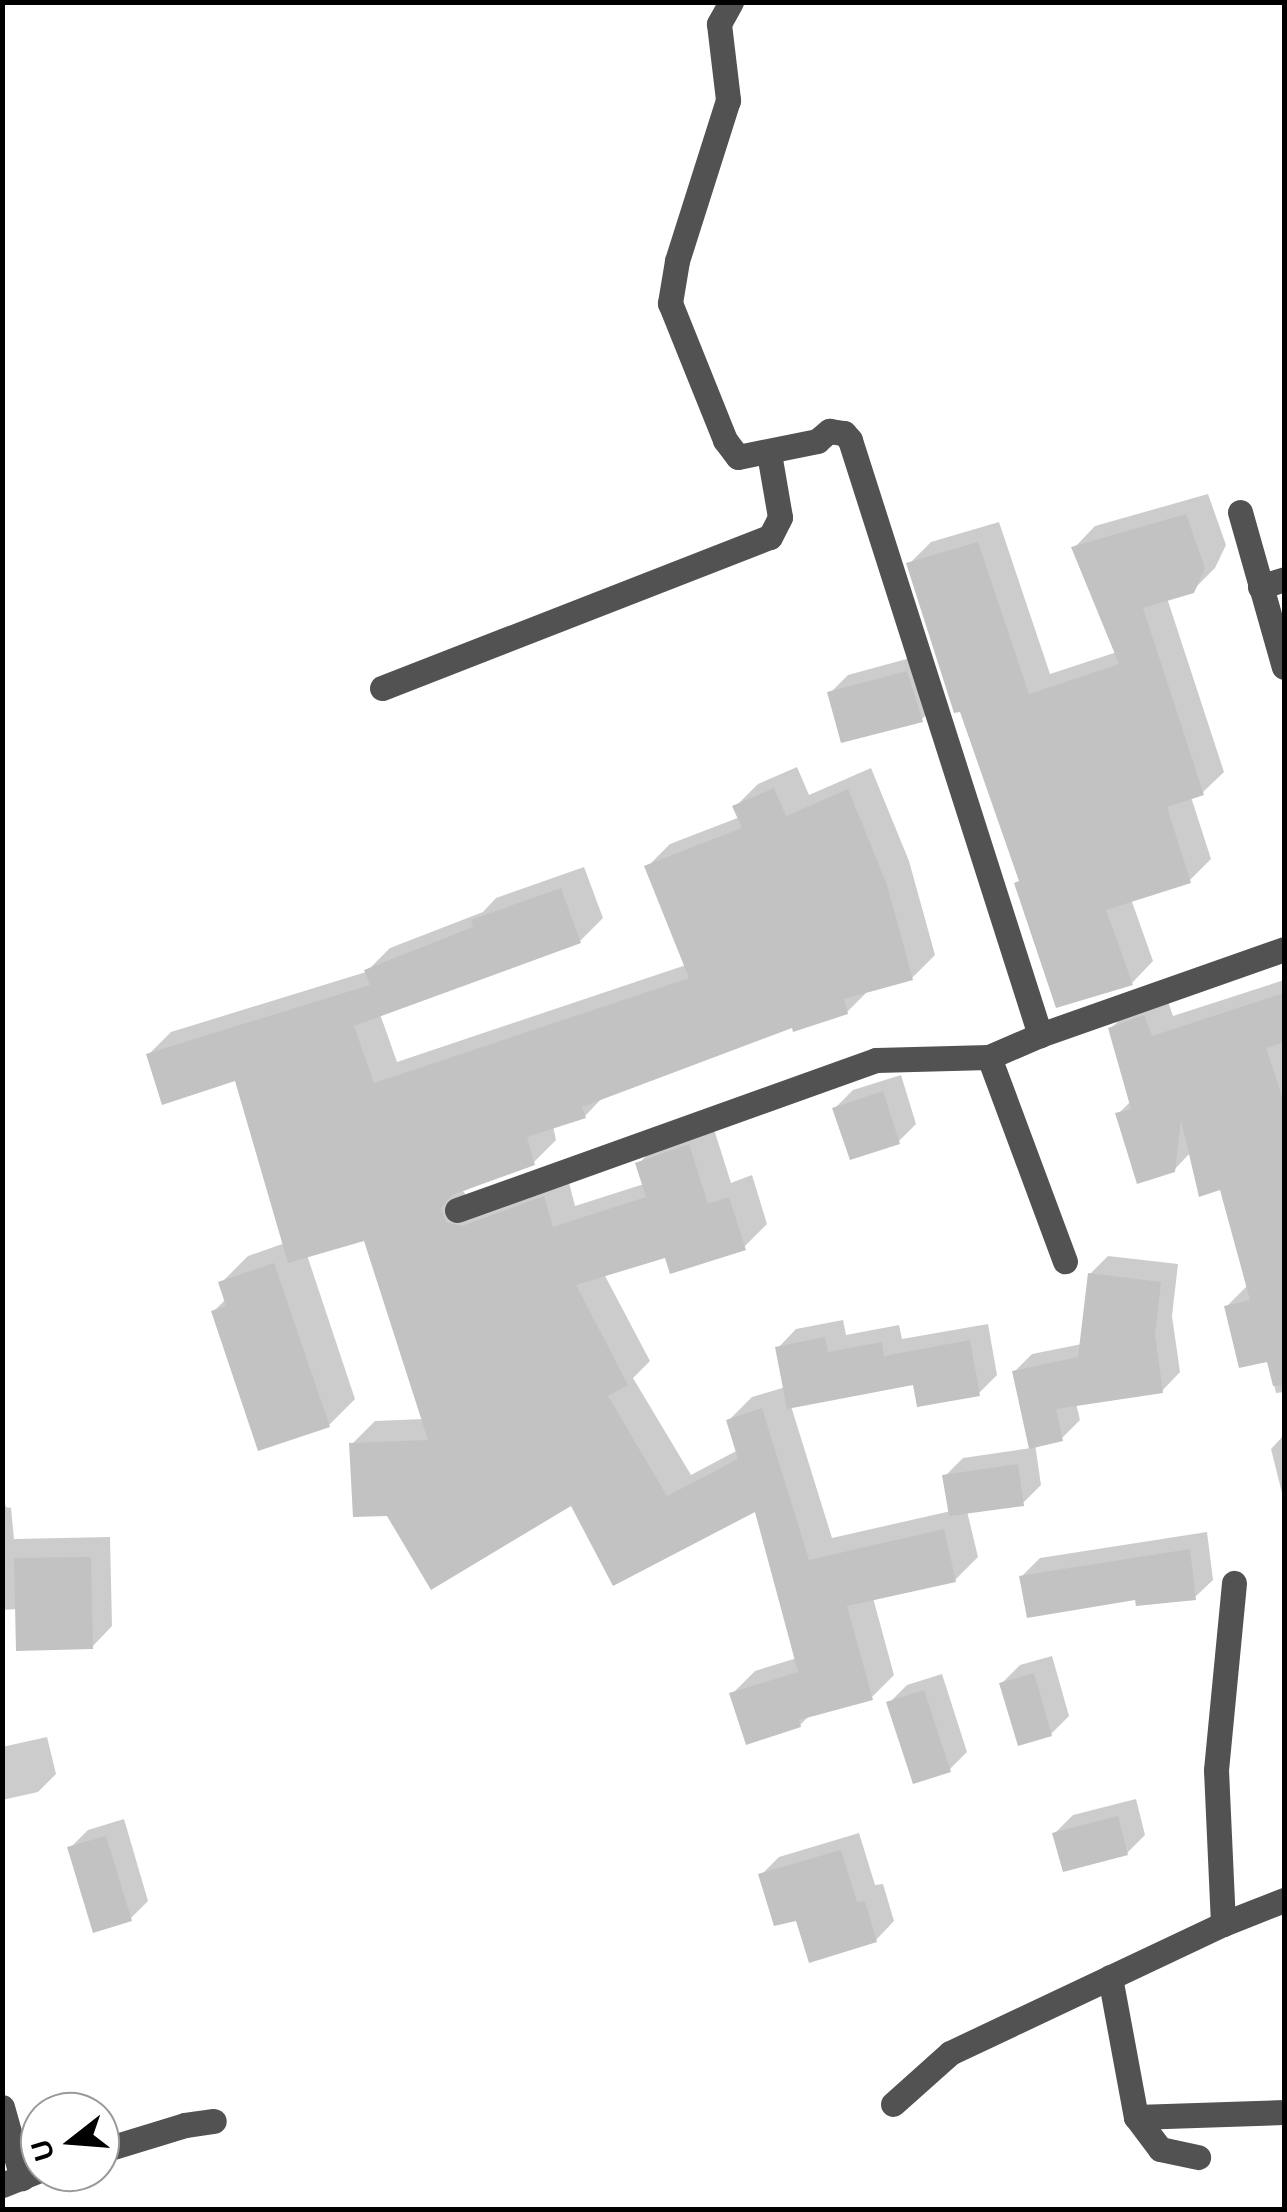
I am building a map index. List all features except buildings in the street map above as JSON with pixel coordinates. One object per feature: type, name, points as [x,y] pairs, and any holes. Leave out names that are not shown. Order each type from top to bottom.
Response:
[{"type":"street","points":[[731,2],[719,24],[728,100],[677,261],[670,303],[725,440],[738,457],[817,442],[829,431],[846,434],[854,448],[1040,1035]]},
{"type":"street","points":[[382,688],[770,538],[780,518],[769,453]]},
{"type":"street","points":[[1240,512],[1272,583],[1284,667]]},
{"type":"street","points":[[458,1210],[876,1060],[989,1057],[1284,948]]},
{"type":"street","points":[[989,1057],[1065,1261]]},
{"type":"street","points":[[1223,1924],[1216,1770],[1234,1583]]},
{"type":"street","points":[[893,2104],[950,2053],[1223,1924],[1284,1900]]},
{"type":"street","points":[[1110,1977],[1136,2117],[1160,2149],[1198,2157]]},
{"type":"street","points":[[2,2107],[20,2171]]},
{"type":"street","points":[[1136,2117],[1284,2112]]},
{"type":"street","points":[[120,2145],[185,2125],[214,2122]]}]
